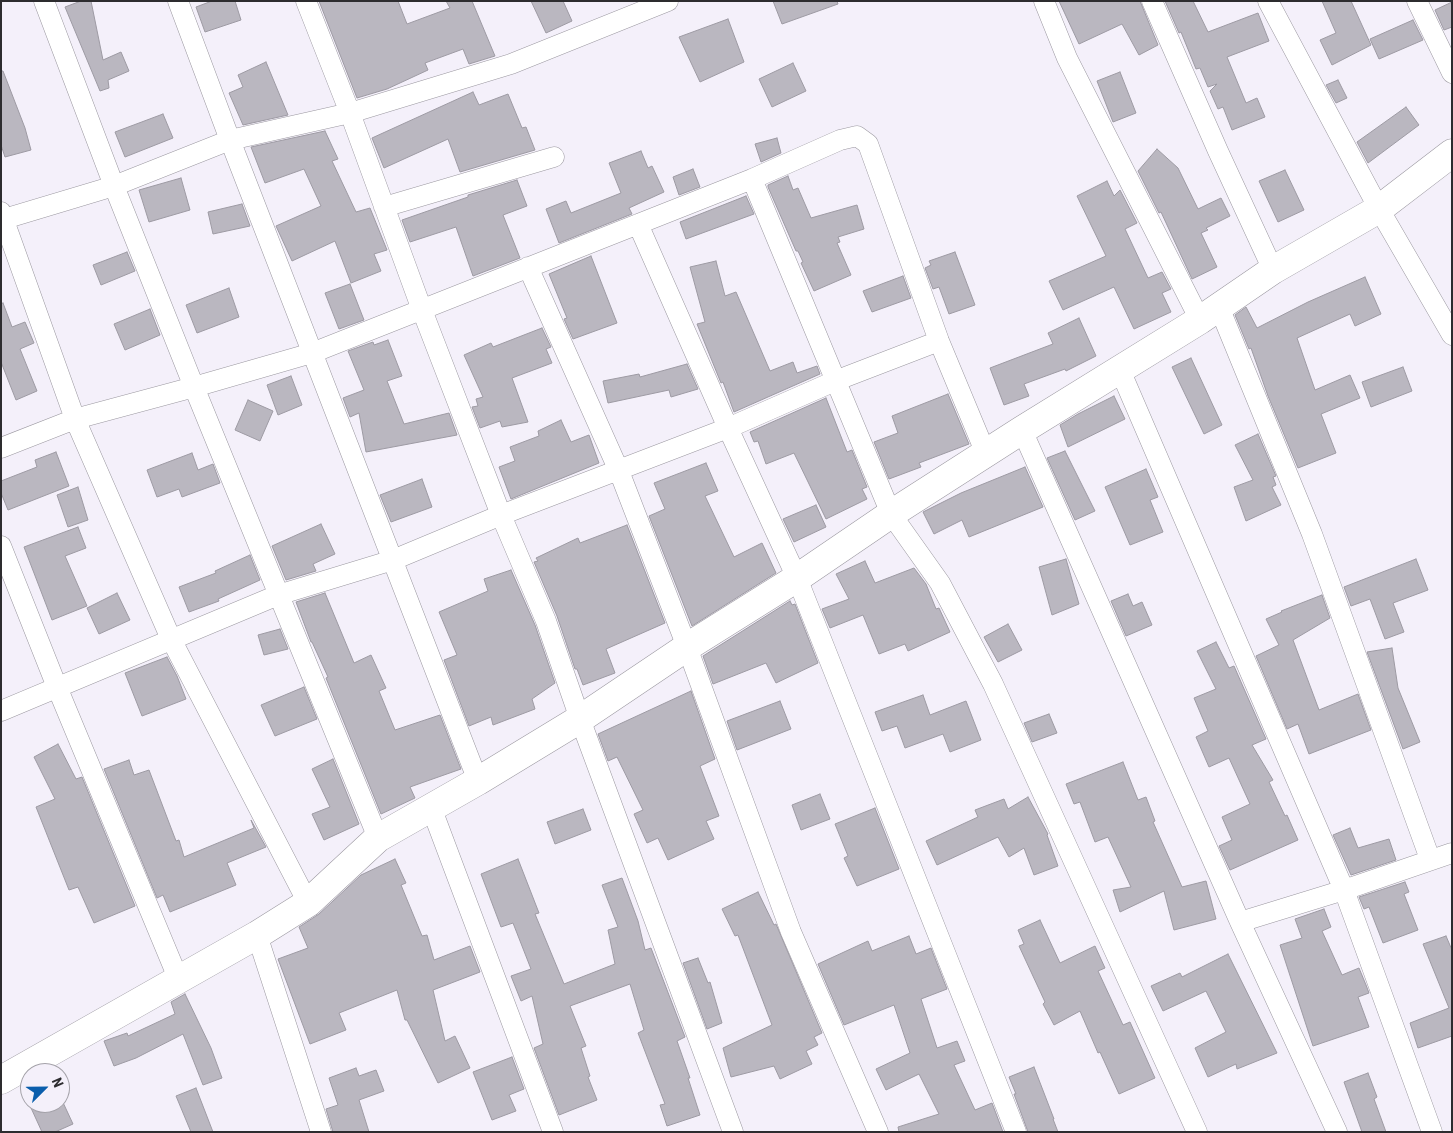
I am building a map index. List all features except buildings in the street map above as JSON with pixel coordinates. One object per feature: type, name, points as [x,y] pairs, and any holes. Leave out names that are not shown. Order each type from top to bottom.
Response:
[{"type":"street","points":[[44,1],[114,186],[194,387],[378,838]]},
{"type":"street","points":[[178,1],[478,782]]},
{"type":"street","points":[[306,1],[501,515],[546,621],[580,719],[733,1132]]},
{"type":"street","points":[[308,903],[171,639],[75,419],[2,217],[114,186],[230,140],[350,113],[511,64],[668,1]]},
{"type":"street","points":[[1044,1],[1067,58],[1209,314],[1312,534],[1430,860]]},
{"type":"street","points":[[1152,1],[1273,270]]},
{"type":"street","points":[[1268,1],[1379,209],[1452,335]]},
{"type":"street","points":[[1417,1],[1452,73]]},
{"type":"street","points":[[1,448],[75,419],[312,353],[752,179],[840,140],[857,136],[868,144],[939,341],[986,454]]},
{"type":"street","points":[[1,1080],[178,978],[257,935],[308,903],[378,838],[478,782],[580,719],[687,647],[797,578],[891,514],[1022,430],[1209,314],[1273,270],[1379,209],[1452,153]]},
{"type":"street","points":[[384,207],[554,157]]},
{"type":"street","points":[[752,179],[834,381],[891,514],[940,583],[993,684],[1198,1132]]},
{"type":"street","points":[[638,224],[797,578],[1016,1132]]},
{"type":"street","points":[[528,267],[619,471],[687,647],[791,932],[878,1132]]},
{"type":"street","points":[[1,711],[278,595],[393,560],[501,515],[728,428],[834,381],[939,341]]},
{"type":"street","points":[[1120,370],[1344,890],[1432,1132]]},
{"type":"street","points":[[1022,430],[1240,922],[1337,1132]]},
{"type":"street","points":[[1,546],[178,978]]},
{"type":"street","points":[[431,807],[553,1132]]},
{"type":"street","points":[[1240,922],[1344,890],[1452,853]]},
{"type":"street","points":[[257,935],[320,1132]]}]
